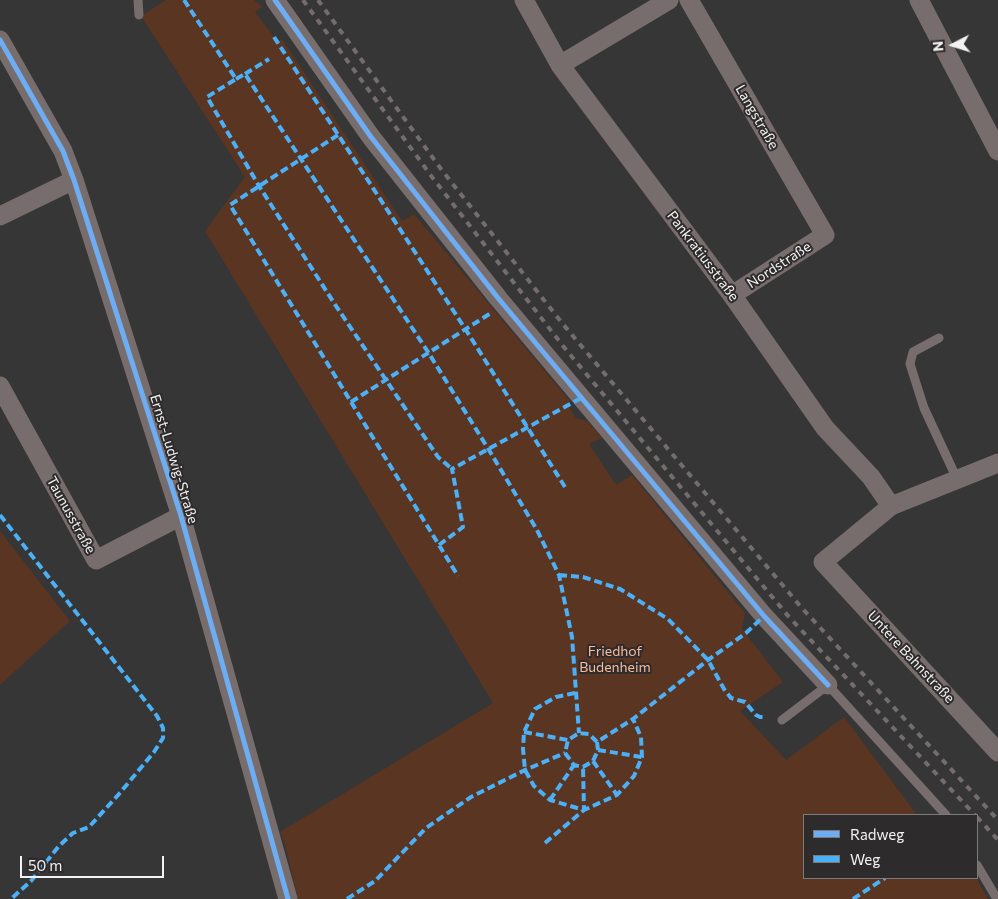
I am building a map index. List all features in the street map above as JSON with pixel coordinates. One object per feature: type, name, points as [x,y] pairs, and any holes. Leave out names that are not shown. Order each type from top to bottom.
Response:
[{"type":"street","points":[[275,0],[371,137],[498,298],[764,616],[828,685]]},
{"type":"street","name":"Pankratiusstraße","points":[[524,0],[560,65],[732,295],[825,428],[870,477],[891,506]]},
{"type":"street","points":[[560,65],[669,0]]},
{"type":"street","name":"Langstraße","points":[[689,0],[825,235]]},
{"type":"street","points":[[919,0],[998,151]]},
{"type":"street","name":"Ernst-Ludwig-Straße","points":[[0,42],[63,151],[74,180],[181,516],[288,899]]},
{"type":"street","points":[[0,216],[74,180]]},
{"type":"street","name":"Nordstraße","points":[[732,295],[825,235]]},
{"type":"street","name":"Taunusstraße","points":[[0,386],[96,560],[181,516]]},
{"type":"street","points":[[891,506],[998,463]]},
{"type":"street","name":"Untere Bahnstraße","points":[[891,506],[823,562],[998,752]]},
{"type":"lane","points":[[138,0],[139,15]]},
{"type":"lane","points":[[939,338],[913,352],[910,364],[924,408],[957,479]]},
{"type":"lane","points":[[782,720],[828,685],[945,814]]},
{"type":"lane","points":[[978,867],[997,899]]},
{"type":"green space","name":"Friedhof Budenheim","points":[[166,0],[254,0],[262,7],[255,12],[277,41],[282,39],[402,221],[414,214],[569,400],[570,409],[576,418],[587,421],[602,438],[589,444],[616,485],[632,475],[745,613],[742,629],[783,682],[740,711],[786,760],[844,717],[916,814],[803,814],[803,879],[977,879],[988,899],[298,899],[285,844],[280,832],[493,703],[205,231],[245,177],[141,16]]},
{"type":"green space","points":[[0,531],[70,621],[0,685]]},
{"type":"railway","points":[[303,0],[432,177],[563,346],[789,617],[974,814]]},
{"type":"railway","points":[[318,0],[441,169],[562,323],[801,607],[998,820]]},
{"type":"railway","points":[[978,818],[998,840]]},
{"type":"marked path","points":[[184,0],[236,79],[207,97],[259,186],[334,303],[438,457],[452,469]]},
{"type":"marked path","points":[[274,37],[466,330],[565,487]]},
{"type":"marked path","points":[[245,74],[269,59]]},
{"type":"marked path","points":[[236,79],[245,74],[428,352],[537,530],[559,575],[572,637],[579,733]]},
{"type":"marked path","points":[[338,135],[230,205],[458,576]]},
{"type":"marked path","points":[[351,402],[491,313]]},
{"type":"marked path","points":[[439,545],[463,527],[452,469],[581,398]]},
{"type":"marked path","points":[[0,515],[157,716],[163,728],[163,738],[154,752],[119,794],[89,827],[73,833],[59,846],[31,881],[11,899]]},
{"type":"marked path","points":[[559,575],[583,577],[620,589],[668,619],[708,660],[731,698],[745,702],[756,715],[765,717]]},
{"type":"marked path","points":[[597,742],[598,750],[593,761],[583,767],[574,765],[565,753],[568,740],[579,733],[589,734],[597,742],[633,719],[708,660],[746,633],[764,616]]},
{"type":"marked path","points":[[575,693],[556,697],[535,709],[524,732],[525,770],[534,786],[550,800],[584,810],[617,795],[634,776],[642,757],[641,737],[633,719]]},
{"type":"marked path","points":[[524,732],[568,740]]},
{"type":"marked path","points":[[598,750],[642,757]]},
{"type":"marked path","points":[[347,899],[375,881],[426,828],[471,797],[525,770],[565,753]]},
{"type":"marked path","points":[[593,761],[617,795]]},
{"type":"marked path","points":[[550,800],[574,765]]},
{"type":"marked path","points":[[545,843],[584,810],[583,767]]},
{"type":"marked path","points":[[853,899],[883,879]]},
{"type":"cycle path","points":[[275,0],[371,137],[498,298],[764,616],[828,685]]},
{"type":"cycle path","points":[[0,40],[63,151],[74,180],[181,516],[288,899]]}]
